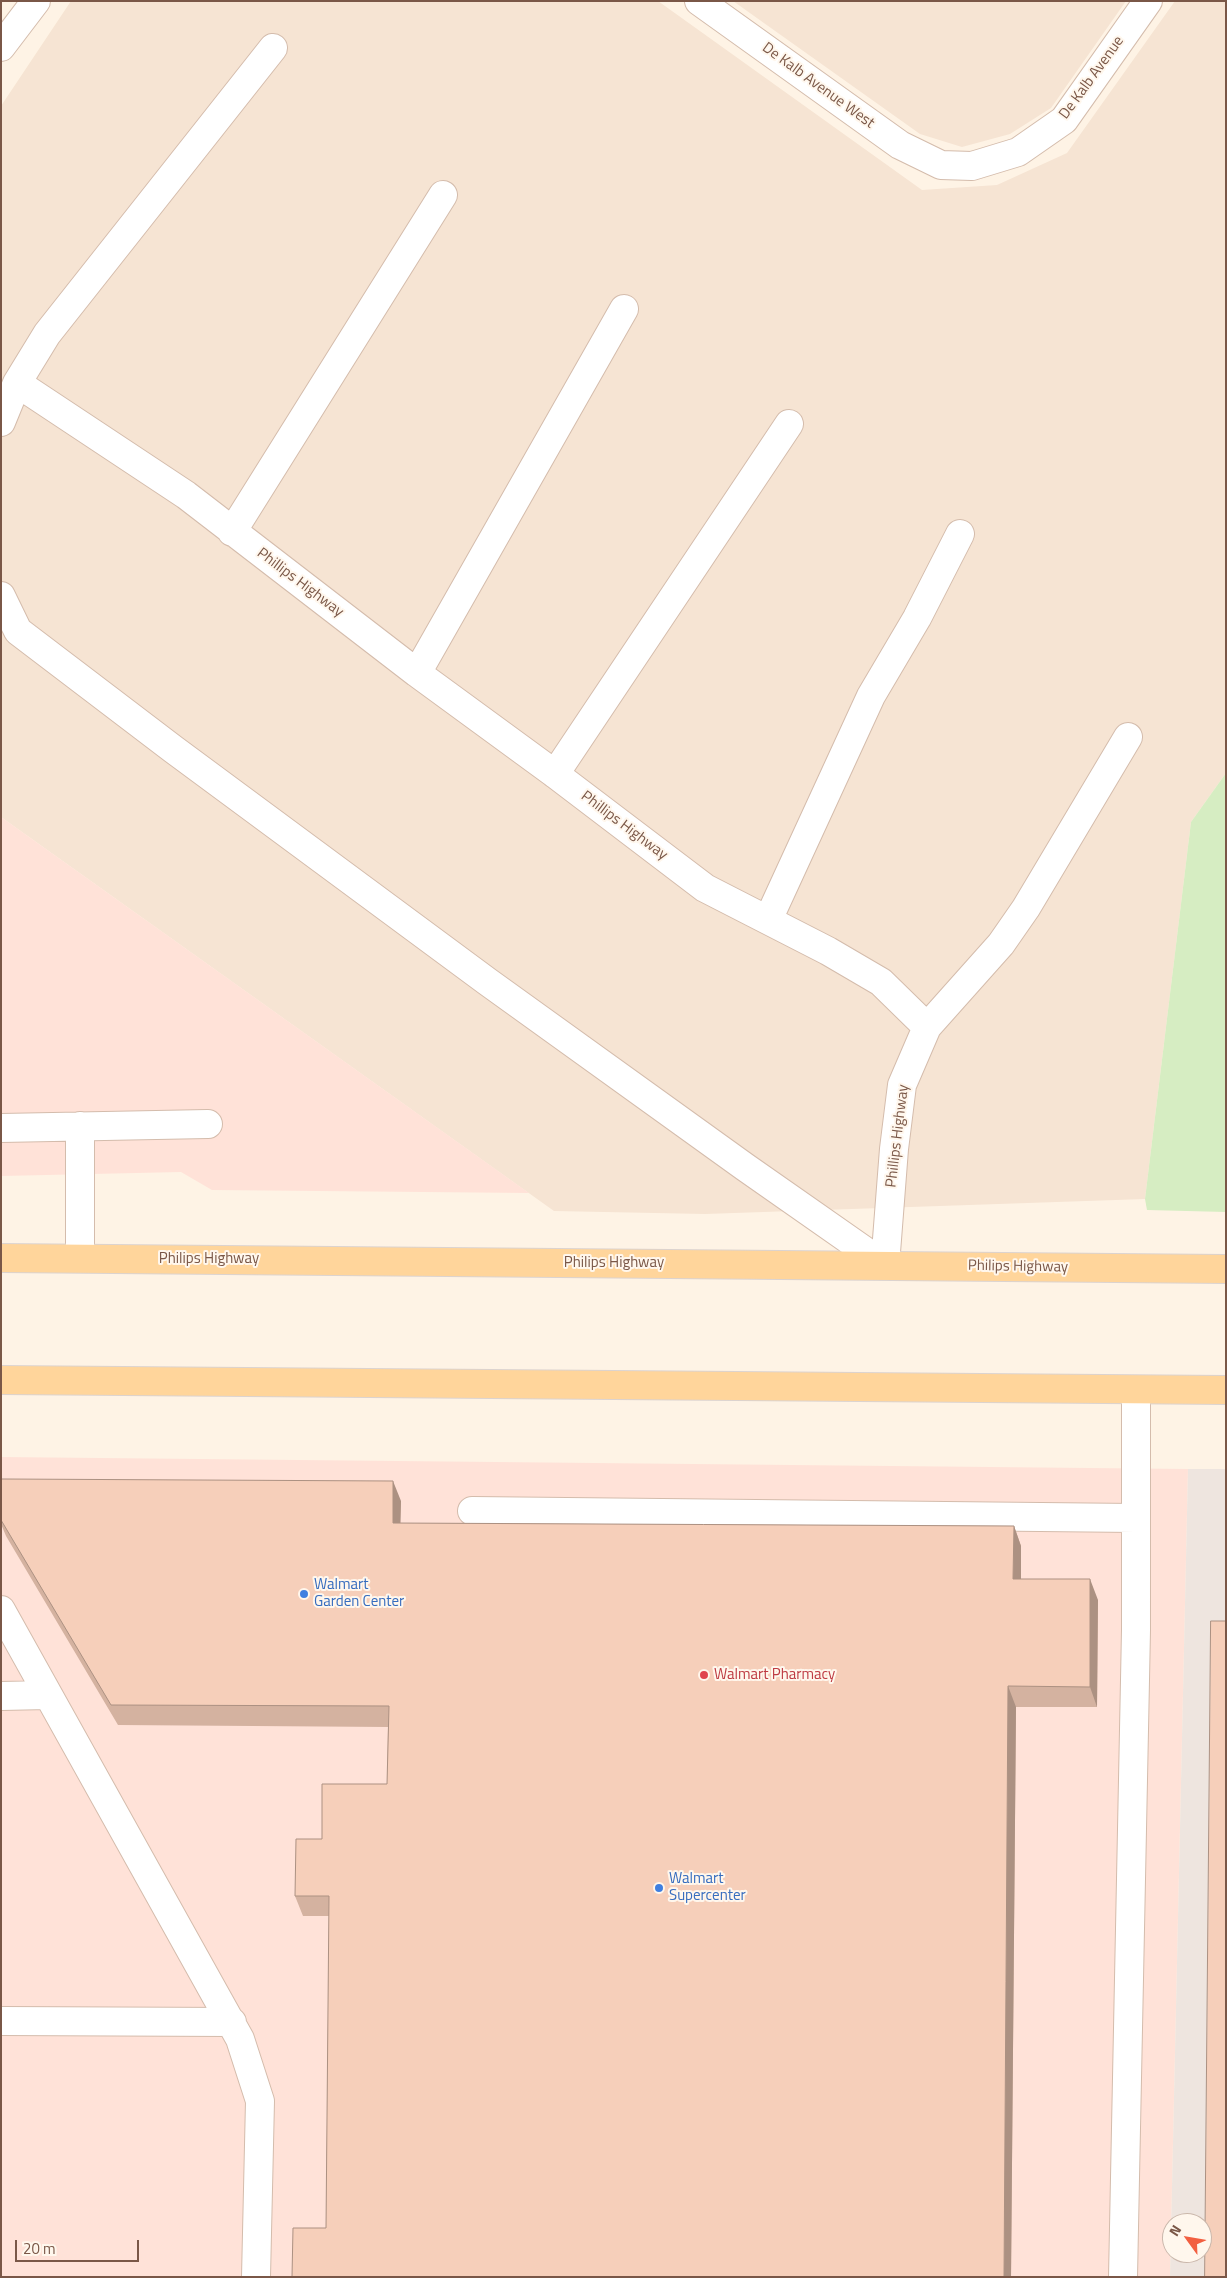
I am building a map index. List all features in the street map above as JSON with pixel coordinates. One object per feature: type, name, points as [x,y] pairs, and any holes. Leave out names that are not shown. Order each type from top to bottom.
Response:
[{"type":"main road","name":"Philips Highway","points":[[1,1258],[1226,1269]]},
{"type":"main road","points":[[1,1380],[1226,1390]]},
{"type":"street","points":[[1,47],[36,1]]},
{"type":"street","name":"De Kalb Avenue West","points":[[699,1],[900,145],[941,165]]},
{"type":"street","name":"De Kalb Avenue","points":[[941,165],[972,166],[1018,152],[1064,120],[1148,1]]},
{"type":"street","points":[[1,422],[17,384],[47,334],[274,48]]},
{"type":"street","points":[[232,532],[443,195]]},
{"type":"street","points":[[417,672],[624,309]]},
{"type":"street","name":"Phillips Highway","points":[[17,384],[186,495],[417,672],[556,774],[706,888],[828,951],[882,982],[927,1027],[902,1085],[894,1149],[885,1265]]},
{"type":"street","points":[[556,774],[789,424]]},
{"type":"street","points":[[768,920],[871,696],[917,618],[960,534]]},
{"type":"street","points":[[1,596],[18,631],[173,749],[496,988],[885,1265]]},
{"type":"street","points":[[927,1027],[1001,944],[1026,908],[1128,738]]},
{"type":"street","points":[[1,1128],[208,1124]]},
{"type":"street","points":[[80,1126],[80,1258]]},
{"type":"street","points":[[1123,2277],[1136,1640],[1136,1390]]},
{"type":"street","points":[[472,1511],[1135,1518]]},
{"type":"street","points":[[1,1610],[240,2038],[260,2101],[256,2277]]},
{"type":"street","points":[[1,1696],[48,1695]]},
{"type":"street","points":[[1,2021],[232,2022]]},
{"type":"shaded area","points":[[71,1],[658,1],[922,190],[997,185],[1067,153],[1175,1],[1226,1],[1226,773],[1191,822],[1145,1199],[705,1214],[554,1211],[1,817],[1,106]]},
{"type":"shaded area","points":[[733,1],[1126,1],[1051,108],[1010,134],[962,147],[920,134]]},
{"type":"shaded area","points":[[1,817],[529,1193],[212,1190],[181,1172],[1,1176]]},
{"type":"shaded area","points":[[1,1457],[1188,1469],[1171,2213],[1162,2213],[1162,2263],[1170,2263],[1170,2277],[1,2277]]},
{"type":"shaded area","points":[[1188,1469],[1226,1469],[1226,2277],[1170,2277],[1170,2263],[1212,2263],[1212,2213],[1171,2213]]},
{"type":"green space","points":[[1226,773],[1226,1212],[1147,1210],[1145,1199],[1191,822]]},
{"type":"building","name":"Walmart Supercenter","points":[[1,1479],[393,1481],[393,1523],[1014,1526],[1013,1579],[1090,1579],[1090,1687],[1008,1686],[1004,2277],[292,2277],[293,2228],[326,2228],[329,1896],[295,1896],[296,1839],[322,1839],[322,1784],[387,1784],[389,1706],[111,1705],[1,1520]]},
{"type":"building","points":[[1211,1621],[1226,1621],[1226,2277],[1205,2277],[1205,2263],[1212,2263],[1212,2213],[1206,2213]]},
{"type":"place","name":"Walmart Garden Center","points":[[304,1594]]},
{"type":"place","name":"Walmart Pharmacy","points":[[704,1675]]},
{"type":"place","name":"Walmart Supercenter","points":[[659,1888]]}]
